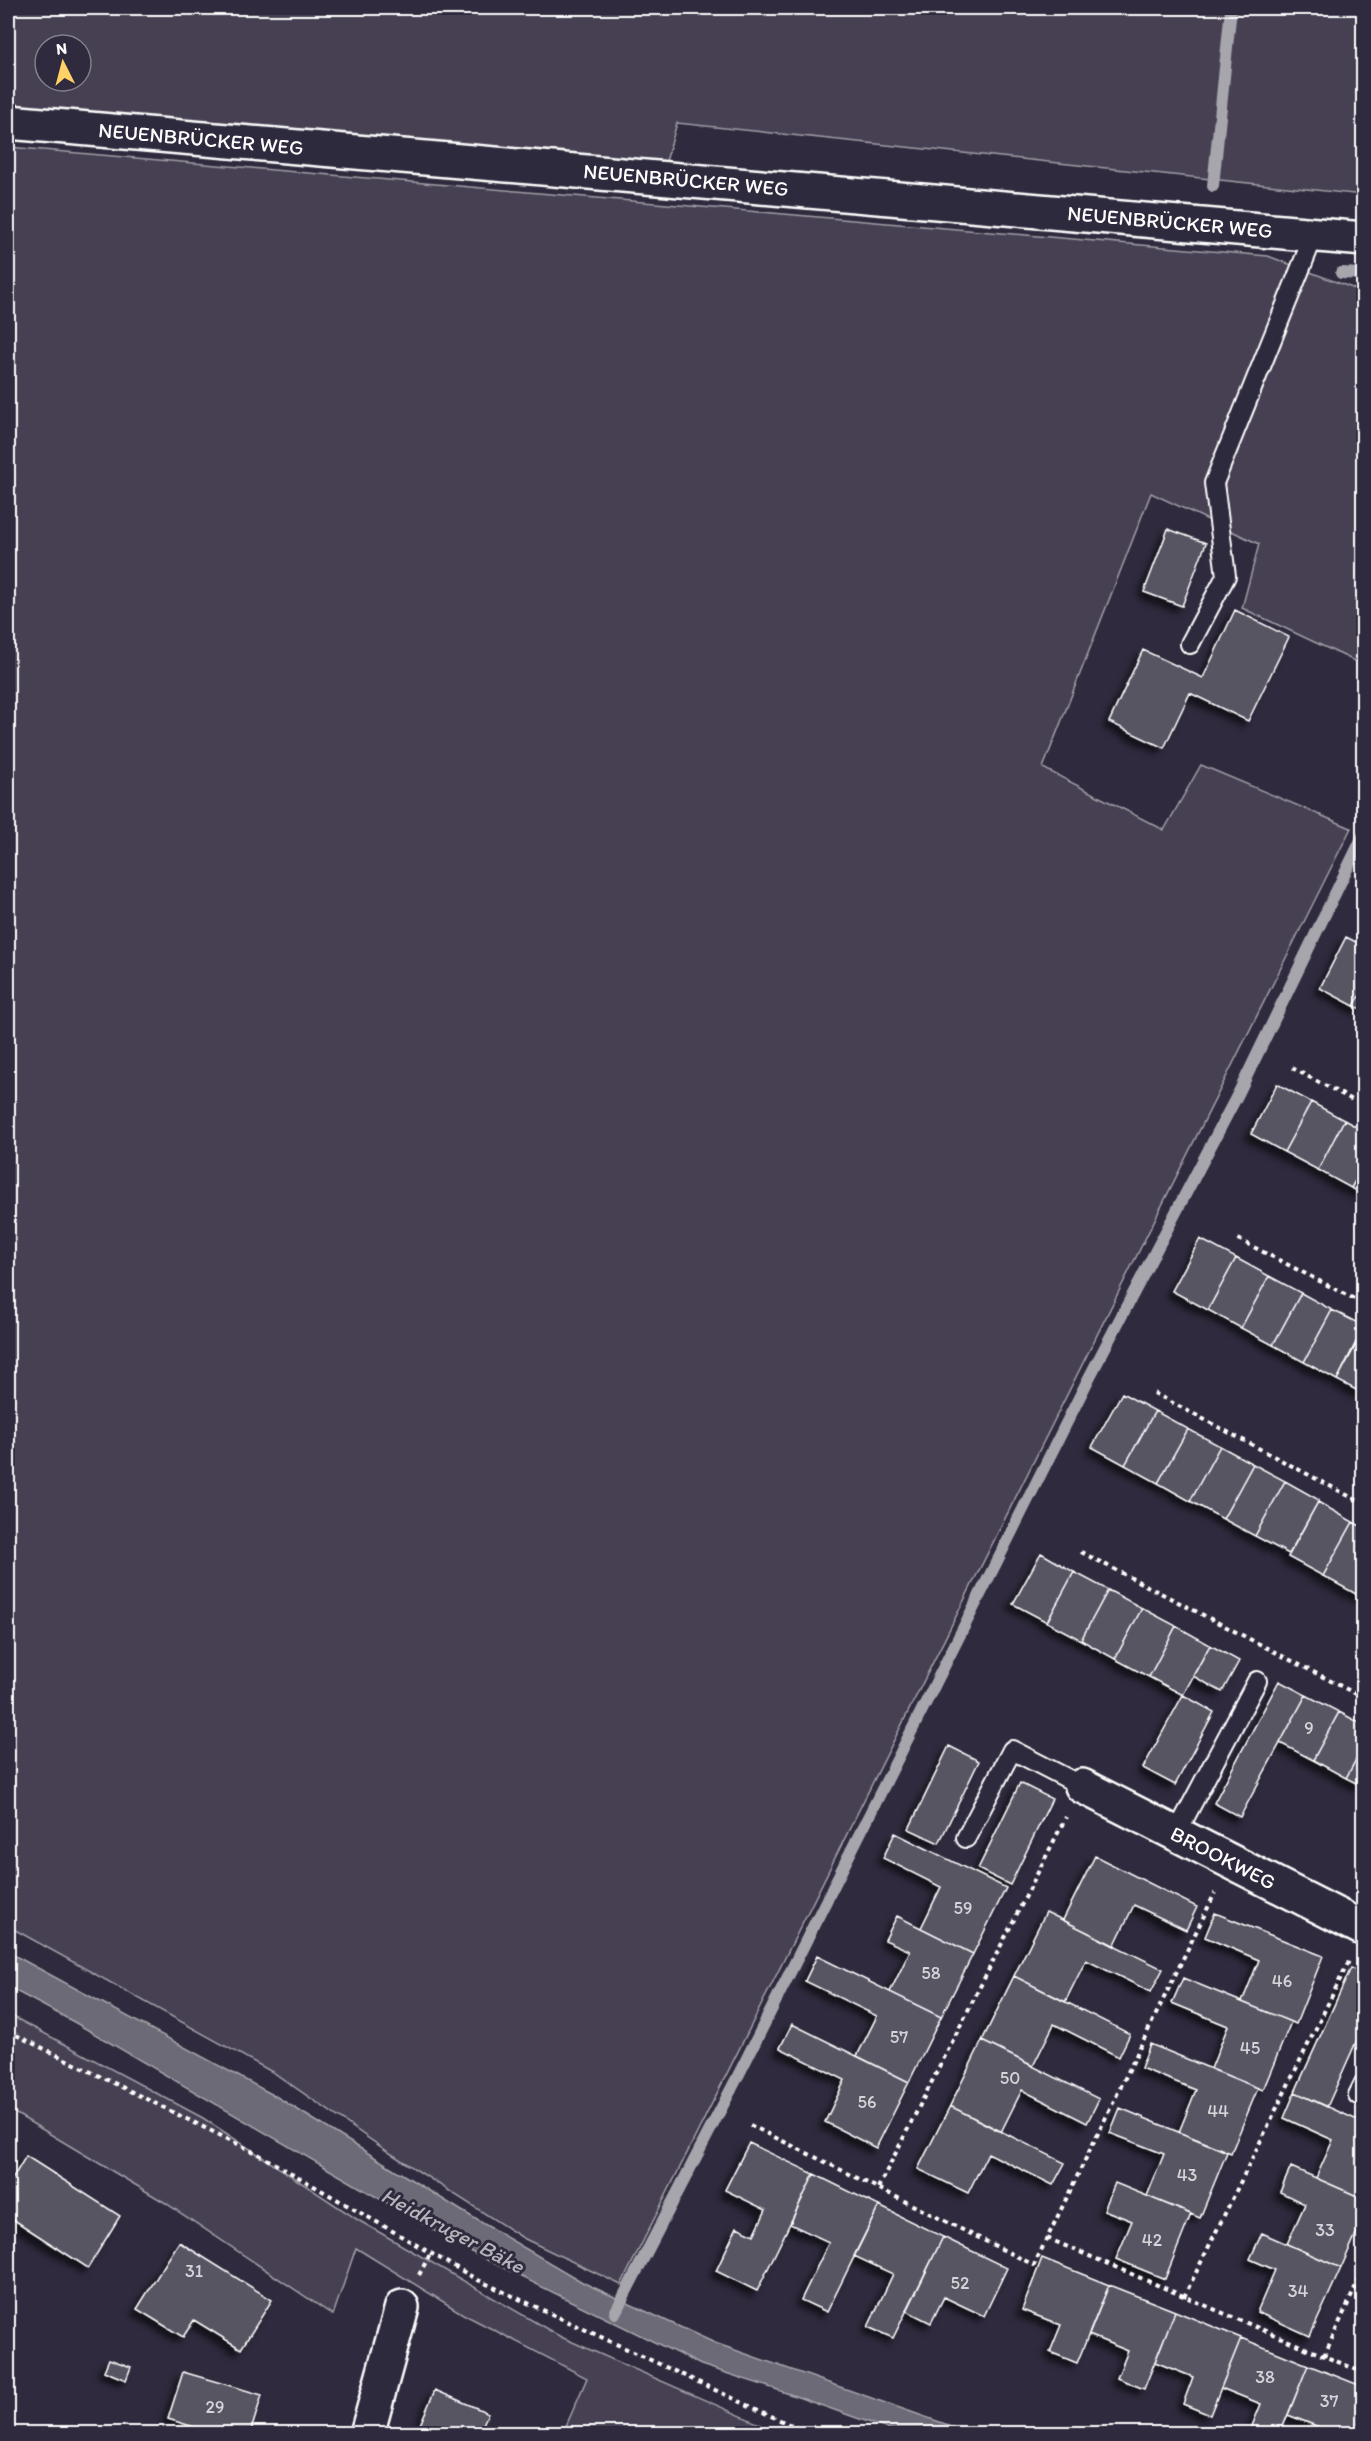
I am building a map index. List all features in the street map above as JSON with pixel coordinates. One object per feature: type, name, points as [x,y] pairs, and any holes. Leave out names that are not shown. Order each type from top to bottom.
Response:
[{"type":"street","name":"NEUENBRÜCKER WEG","points":[[8,122],[1364,239]]},
{"type":"street","name":"BROOKWEG","points":[[1082,1786],[1230,1862],[1358,1941]]},
{"type":"street","points":[[367,2433],[402,2307]]},
{"type":"lane","points":[[1190,644],[1226,576],[1214,483],[1314,235]]},
{"type":"lane","points":[[1176,1834],[1257,1681]]},
{"type":"lane","points":[[966,1838],[1012,1750],[1082,1786]]},
{"type":"path","points":[[1292,1068],[1364,1106]]},
{"type":"path","points":[[1238,1239],[1364,1304]]},
{"type":"path","points":[[1154,1393],[1364,1504]]},
{"type":"path","points":[[1081,1552],[1364,1698]]},
{"type":"path","points":[[878,2188],[1082,1786]]},
{"type":"path","points":[[750,2125],[1034,2265],[1230,1862]]},
{"type":"path","points":[[1184,2297],[1358,1941]]},
{"type":"path","points":[[8,2031],[258,2154],[476,2279],[810,2433]]},
{"type":"path","points":[[1047,2238],[1364,2373]]},
{"type":"path","points":[[1324,2356],[1364,2269]]},
{"type":"shaded area","points":[[8,8],[1363,8],[1363,195],[677,123],[665,165],[8,108]]},
{"type":"shaded area","points":[[8,147],[1268,256],[1363,292],[1363,665],[1242,608],[1259,544],[1151,493],[1043,768],[1164,830],[1201,765],[1351,828],[621,2285],[523,2238],[390,2153],[274,2073],[8,1926]]},
{"type":"shaded area","points":[[8,2014],[203,2118],[358,2220],[561,2337],[780,2433],[563,2433],[587,2378],[463,2314],[356,2248],[333,2315],[164,2202],[8,2109]]},
{"type":"water","name":"Heidkruger Bäke","points":[[8,1952],[277,2097],[584,2283],[715,2343],[971,2433],[899,2433],[701,2365],[475,2254],[74,2022],[8,1987]]},
{"type":"building","points":[[1168,529],[1206,543],[1182,606],[1144,592]]},
{"type":"building","points":[[1235,610],[1289,637],[1248,721],[1190,693],[1164,748],[1109,722],[1143,650],[1203,678]]},
{"type":"building","points":[[1346,937],[1364,946],[1364,988],[1354,1006],[1320,988]]},
{"type":"building","points":[[1364,988],[1364,1010],[1354,1006]]},
{"type":"building","points":[[1277,1084],[1311,1102],[1284,1152],[1251,1134]]},
{"type":"building","points":[[1311,1102],[1344,1120],[1318,1170],[1284,1152]]},
{"type":"building","points":[[1344,1120],[1364,1131],[1364,1165],[1351,1188],[1318,1170]]},
{"type":"building","points":[[1364,1165],[1364,1194],[1351,1188]]},
{"type":"building","points":[[1200,1239],[1236,1258],[1208,1310],[1172,1291]]},
{"type":"building","points":[[1236,1258],[1269,1276],[1241,1328],[1208,1310]]},
{"type":"building","points":[[1269,1276],[1301,1293],[1273,1345],[1241,1328]]},
{"type":"building","points":[[1301,1293],[1332,1310],[1304,1362],[1273,1345]]},
{"type":"building","points":[[1332,1310],[1364,1326],[1337,1380],[1304,1362]]},
{"type":"building","points":[[1364,1330],[1364,1394],[1337,1380]]},
{"type":"building","points":[[1122,1393],[1155,1411],[1125,1465],[1092,1447]]},
{"type":"building","points":[[1155,1411],[1188,1429],[1158,1483],[1125,1465]]},
{"type":"building","points":[[1188,1429],[1220,1446],[1190,1501],[1158,1483]]},
{"type":"building","points":[[1220,1446],[1253,1464],[1223,1519],[1190,1501]]},
{"type":"building","points":[[1253,1464],[1285,1481],[1255,1536],[1223,1519]]},
{"type":"building","points":[[1285,1481],[1319,1500],[1289,1554],[1255,1536]]},
{"type":"building","points":[[1318,1502],[1353,1522],[1323,1576],[1288,1557]]},
{"type":"building","points":[[1353,1522],[1364,1528],[1364,1581],[1356,1594],[1323,1576]]},
{"type":"building","points":[[1041,1553],[1074,1572],[1047,1622],[1013,1604]]},
{"type":"building","points":[[1074,1572],[1108,1590],[1081,1640],[1047,1622]]},
{"type":"building","points":[[1364,1581],[1364,1598],[1356,1594]]},
{"type":"building","points":[[1108,1590],[1142,1608],[1115,1659],[1081,1640]]},
{"type":"building","points":[[1142,1608],[1176,1626],[1149,1677],[1115,1659]]},
{"type":"building","points":[[1176,1626],[1210,1645],[1183,1695],[1149,1677]]},
{"type":"building","points":[[1210,1645],[1239,1661],[1222,1692],[1193,1676]]},
{"type":"building","points":[[1279,1681],[1306,1695],[1240,1817],[1214,1803]]},
{"type":"building","points":[[1183,1695],[1214,1712],[1175,1785],[1143,1768]]},
{"type":"building","points":[[1306,1695],[1339,1712],[1313,1760],[1280,1743]]},
{"type":"building","points":[[1339,1712],[1364,1725],[1364,1745],[1346,1778],[1313,1760]]},
{"type":"building","points":[[1364,1745],[1364,1787],[1346,1778]]},
{"type":"building","points":[[949,1746],[979,1761],[939,1843],[909,1829]]},
{"type":"building","points":[[1020,1783],[1052,1799],[1010,1885],[978,1869]]},
{"type":"building","points":[[895,1833],[1006,1888],[973,1954],[921,1928],[941,1887],[883,1858]]},
{"type":"building","points":[[1095,1856],[1197,1907],[1186,1930],[1134,1905],[1114,1946],[1063,1920]]},
{"type":"building","points":[[1046,1912],[1163,1969],[1151,1992],[1086,1960],[1065,2002],[1014,1976]]},
{"type":"building","points":[[1215,1913],[1323,1956],[1296,2024],[1242,2002],[1259,1960],[1205,1937]]},
{"type":"building","points":[[897,1916],[973,1954],[941,2017],[890,1992],[910,1951],[885,1940]]},
{"type":"building","points":[[817,1956],[941,2017],[909,2082],[857,2056],[877,2016],[805,1981]]},
{"type":"building","points":[[1351,1968],[1364,1974],[1364,2024],[1327,2107],[1295,2092]]},
{"type":"building","points":[[1014,1976],[1130,2034],[1119,2057],[1054,2024],[1033,2066],[982,2041]]},
{"type":"building","points":[[1183,1978],[1291,2022],[1263,2090],[1211,2069],[1228,2026],[1172,2003]]},
{"type":"building","points":[[792,2024],[909,2082],[876,2148],[825,2122],[845,2080],[780,2048]]},
{"type":"building","points":[[982,2041],[1099,2099],[1087,2123],[1022,2090],[1001,2132],[950,2106]]},
{"type":"building","points":[[1150,2044],[1258,2088],[1231,2153],[1179,2132],[1196,2090],[1141,2068]]},
{"type":"building","points":[[1295,2092],[1364,2123],[1364,2199],[1316,2178],[1333,2140],[1284,2118]]},
{"type":"building","points":[[950,2106],[1065,2163],[1053,2185],[988,2153],[968,2193],[918,2169]]},
{"type":"building","points":[[1120,2108],[1227,2152],[1200,2218],[1147,2196],[1164,2154],[1110,2133]]},
{"type":"building","points":[[749,2143],[814,2174],[757,2291],[716,2271],[737,2227],[754,2235],[766,2210],[725,2190]]},
{"type":"building","points":[[26,2156],[120,2216],[88,2268],[8,2216],[8,2186]]},
{"type":"building","points":[[1291,2167],[1364,2199],[1364,2216],[1341,2268],[1287,2244],[1305,2204],[1280,2192]]},
{"type":"building","points":[[814,2174],[879,2206],[827,2312],[801,2300],[829,2242],[790,2224]]},
{"type":"building","points":[[1115,2183],[1191,2214],[1165,2279],[1116,2259],[1132,2221],[1104,2210]]},
{"type":"building","points":[[879,2206],[943,2237],[893,2338],[868,2327],[893,2274],[854,2256]]},
{"type":"building","points":[[1262,2233],[1341,2268],[1310,2336],[1257,2312],[1275,2270],[1250,2259]]},
{"type":"building","points":[[943,2237],[1007,2268],[984,2316],[944,2297],[931,2323],[907,2311]]},
{"type":"building","points":[[179,2242],[272,2300],[241,2349],[194,2320],[183,2337],[137,2309]]},
{"type":"building","points":[[1042,2258],[1109,2285],[1077,2363],[1050,2352],[1061,2325],[1022,2310]]},
{"type":"building","points":[[1109,2285],[1175,2311],[1144,2389],[1117,2378],[1128,2351],[1089,2335]]},
{"type":"building","points":[[1175,2311],[1241,2338],[1210,2415],[1183,2404],[1193,2377],[1155,2362]]},
{"type":"building","points":[[1241,2338],[1308,2365],[1280,2434],[1257,2434],[1250,2431],[1261,2404],[1221,2388]]},
{"type":"building","points":[[109,2359],[131,2367],[126,2380],[104,2371]]},
{"type":"building","points":[[1308,2365],[1364,2387],[1364,2422],[1359,2434],[1326,2434],[1327,2430],[1288,2415]]},
{"type":"building","points":[[183,2372],[262,2395],[250,2434],[217,2434],[168,2419]]},
{"type":"building","points":[[435,2390],[488,2413],[479,2434],[416,2434]]},
{"type":"waterway","points":[[1213,186],[1231,8]]},
{"type":"waterway","points":[[1341,273],[1364,274]]},
{"type":"waterway","points":[[615,2313],[738,2076],[1089,1378],[1239,1092],[1364,834]]}]
